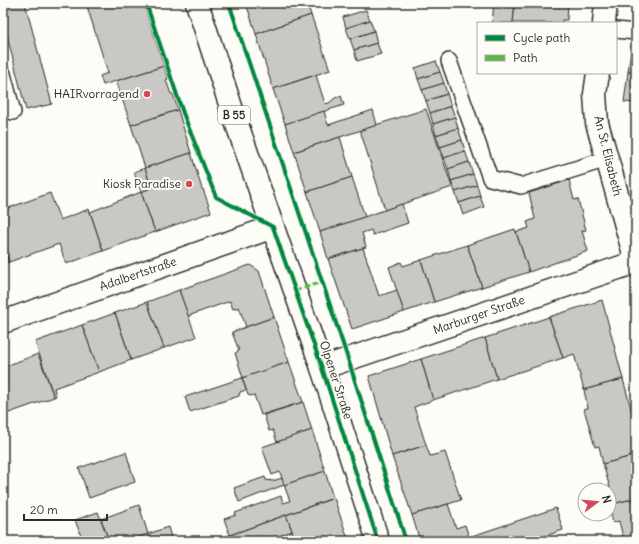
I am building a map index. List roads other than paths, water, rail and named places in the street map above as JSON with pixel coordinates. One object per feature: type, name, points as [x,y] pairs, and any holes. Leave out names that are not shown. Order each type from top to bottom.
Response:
[{"type":"street","name":"Olpener Straße","points":[[197,3],[232,110],[322,368],[378,541]]},
{"type":"street","points":[[604,22],[606,3]]},
{"type":"street","name":"An St. Elisabeth","points":[[598,74],[595,94],[597,124],[636,261]]},
{"type":"street","name":"Adalbertstraße","points":[[3,322],[273,227]]},
{"type":"street","name":"Marburger Straße","points":[[322,368],[636,261]]},
{"type":"lane","points":[[617,30],[636,32]]},
{"type":"lane","points":[[449,61],[490,178],[521,186],[607,159]]},
{"type":"lane","points":[[3,74],[13,112]]},
{"type":"place","name":"HAIRvorragend","points":[[147,94]]},
{"type":"place","name":"Kiosk Paradise","points":[[189,184]]}]
